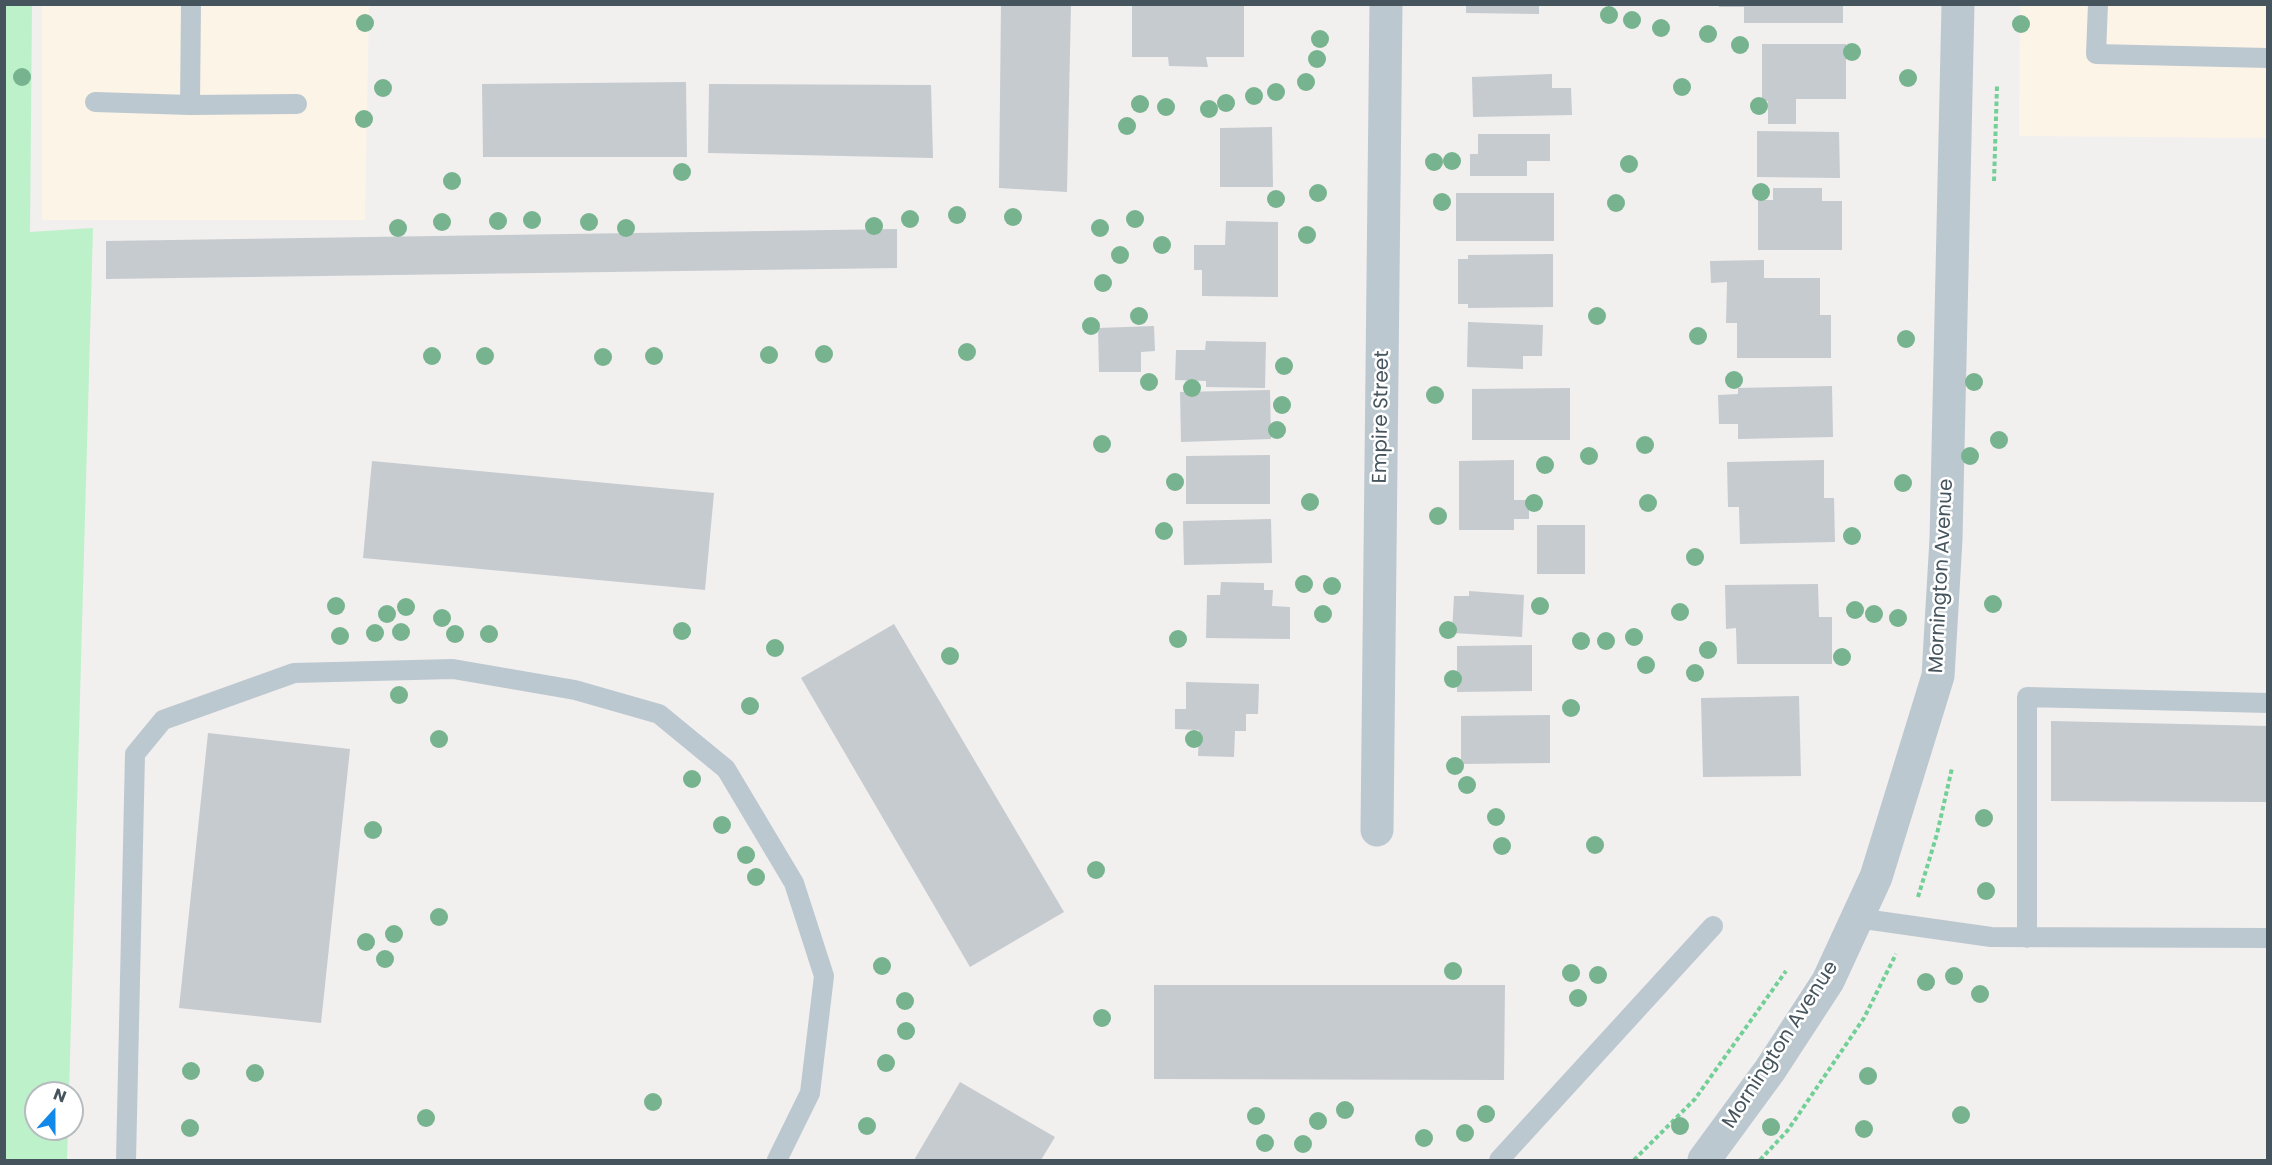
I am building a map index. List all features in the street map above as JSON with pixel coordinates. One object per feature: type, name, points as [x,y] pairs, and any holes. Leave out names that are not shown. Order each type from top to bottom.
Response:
[{"type":"street","name":"Empire Street","points":[[1377,830],[1386,4]]},
{"type":"street","name":"Mornington Avenue","points":[[1704,1161],[1770,1070],[1822,990],[1857,918],[1876,877],[1938,676],[1946,539],[1958,4]]},
{"type":"lane","points":[[190,105],[191,4]]},
{"type":"lane","points":[[2098,4],[2097,54],[2268,58]]},
{"type":"lane","points":[[95,102],[190,105],[297,104]]},
{"type":"lane","points":[[126,1161],[135,754],[163,720],[294,673],[453,669],[575,690],[659,714],[726,769],[794,883],[825,976],[810,1093],[777,1161]]},
{"type":"lane","points":[[2027,938],[2027,697],[2268,703]]},
{"type":"lane","points":[[1857,918],[1991,937],[2268,938]]},
{"type":"lane","points":[[1499,1161],[1713,926]]},
{"type":"path","points":[[1760,1161],[1788,1130],[1864,1018],[1901,944]]},
{"type":"path","points":[[1634,1161],[1695,1099],[1786,970]]},
{"type":"shaded area","points":[[42,5],[369,5],[365,220],[42,220]]},
{"type":"shaded area","points":[[2020,5],[2267,5],[2267,138],[2019,136]]},
{"type":"green space","points":[[32,4],[30,232],[93,228],[69,1081],[24,1081],[24,1141],[68,1141],[67,1160],[4,1160],[4,5]]},
{"type":"building","points":[[1001,4],[1071,4],[1067,192],[999,188]]},
{"type":"building","points":[[1132,4],[1244,4],[1244,57],[1206,57],[1208,67],[1169,66],[1168,57],[1132,57]]},
{"type":"building","points":[[1466,4],[1539,4],[1539,14],[1466,13]]},
{"type":"building","points":[[1719,4],[1843,4],[1843,23],[1744,23],[1744,7],[1719,7]]},
{"type":"building","points":[[1762,44],[1846,44],[1846,99],[1796,99],[1796,124],[1768,124],[1768,101],[1762,101]]},
{"type":"building","points":[[1552,74],[1552,88],[1571,88],[1572,115],[1473,117],[1472,77]]},
{"type":"building","points":[[686,82],[687,157],[483,157],[482,84]]},
{"type":"building","points":[[709,84],[931,85],[933,158],[708,153]]},
{"type":"building","points":[[1272,127],[1273,187],[1220,187],[1220,128]]},
{"type":"building","points":[[1757,131],[1839,132],[1840,178],[1757,177]]},
{"type":"building","points":[[1478,134],[1550,134],[1550,161],[1527,161],[1527,176],[1470,176],[1470,154],[1478,154]]},
{"type":"building","points":[[1773,188],[1822,188],[1822,201],[1842,201],[1842,250],[1758,250],[1758,200],[1773,200]]},
{"type":"building","points":[[1456,193],[1554,193],[1554,241],[1456,241]]},
{"type":"building","points":[[1226,221],[1278,222],[1278,297],[1202,296],[1202,270],[1194,270],[1194,245],[1225,245]]},
{"type":"building","points":[[897,229],[897,268],[106,279],[106,241]]},
{"type":"building","points":[[1553,254],[1553,307],[1468,308],[1468,304],[1458,304],[1458,259],[1468,259],[1468,255]]},
{"type":"building","points":[[1764,260],[1764,278],[1820,278],[1820,315],[1831,315],[1831,358],[1737,358],[1737,323],[1726,323],[1727,282],[1711,283],[1710,261]]},
{"type":"building","points":[[1468,322],[1543,325],[1542,356],[1523,356],[1523,369],[1467,367]]},
{"type":"building","points":[[1154,326],[1155,351],[1141,352],[1141,372],[1099,372],[1098,328]]},
{"type":"building","points":[[1206,341],[1266,342],[1265,388],[1206,387],[1206,381],[1175,380],[1176,350],[1205,350]]},
{"type":"building","points":[[1832,386],[1833,437],[1738,439],[1738,424],[1719,424],[1718,395],[1738,394],[1738,388]]},
{"type":"building","points":[[1570,388],[1570,440],[1472,440],[1472,389]]},
{"type":"building","points":[[1270,390],[1271,439],[1181,442],[1180,392]]},
{"type":"building","points":[[1270,455],[1270,504],[1186,504],[1186,456]]},
{"type":"building","points":[[1514,460],[1514,500],[1529,500],[1529,519],[1514,519],[1514,530],[1459,530],[1459,461]]},
{"type":"building","points":[[1824,460],[1824,498],[1834,498],[1835,542],[1740,544],[1739,507],[1728,507],[1727,462]]},
{"type":"building","points":[[372,461],[714,493],[705,590],[363,558]]},
{"type":"building","points":[[1271,519],[1272,563],[1184,565],[1183,521]]},
{"type":"building","points":[[1537,525],[1585,525],[1585,574],[1537,574]]},
{"type":"building","points":[[1221,582],[1264,583],[1264,590],[1273,590],[1272,606],[1290,607],[1290,639],[1206,638],[1207,595],[1220,595]]},
{"type":"building","points":[[1818,584],[1819,617],[1832,617],[1832,664],[1737,664],[1736,628],[1726,629],[1725,585]]},
{"type":"building","points":[[1469,591],[1524,595],[1522,637],[1452,633],[1454,596],[1469,596]]},
{"type":"building","points":[[894,624],[1064,912],[970,967],[801,678]]},
{"type":"building","points":[[1532,645],[1532,691],[1457,692],[1457,646]]},
{"type":"building","points":[[1186,682],[1259,684],[1258,714],[1246,714],[1246,731],[1235,731],[1234,757],[1198,756],[1199,730],[1175,729],[1175,709],[1186,709]]},
{"type":"building","points":[[1799,696],[1801,776],[1703,777],[1701,698]]},
{"type":"building","points":[[1550,715],[1550,763],[1461,764],[1461,716]]},
{"type":"building","points":[[2051,721],[2268,726],[2268,802],[2051,801]]},
{"type":"building","points":[[208,733],[350,749],[321,1023],[179,1008]]},
{"type":"building","points":[[1154,985],[1505,985],[1504,1080],[1154,1079]]},
{"type":"building","points":[[960,1082],[1055,1137],[1041,1160],[914,1160]]}]
